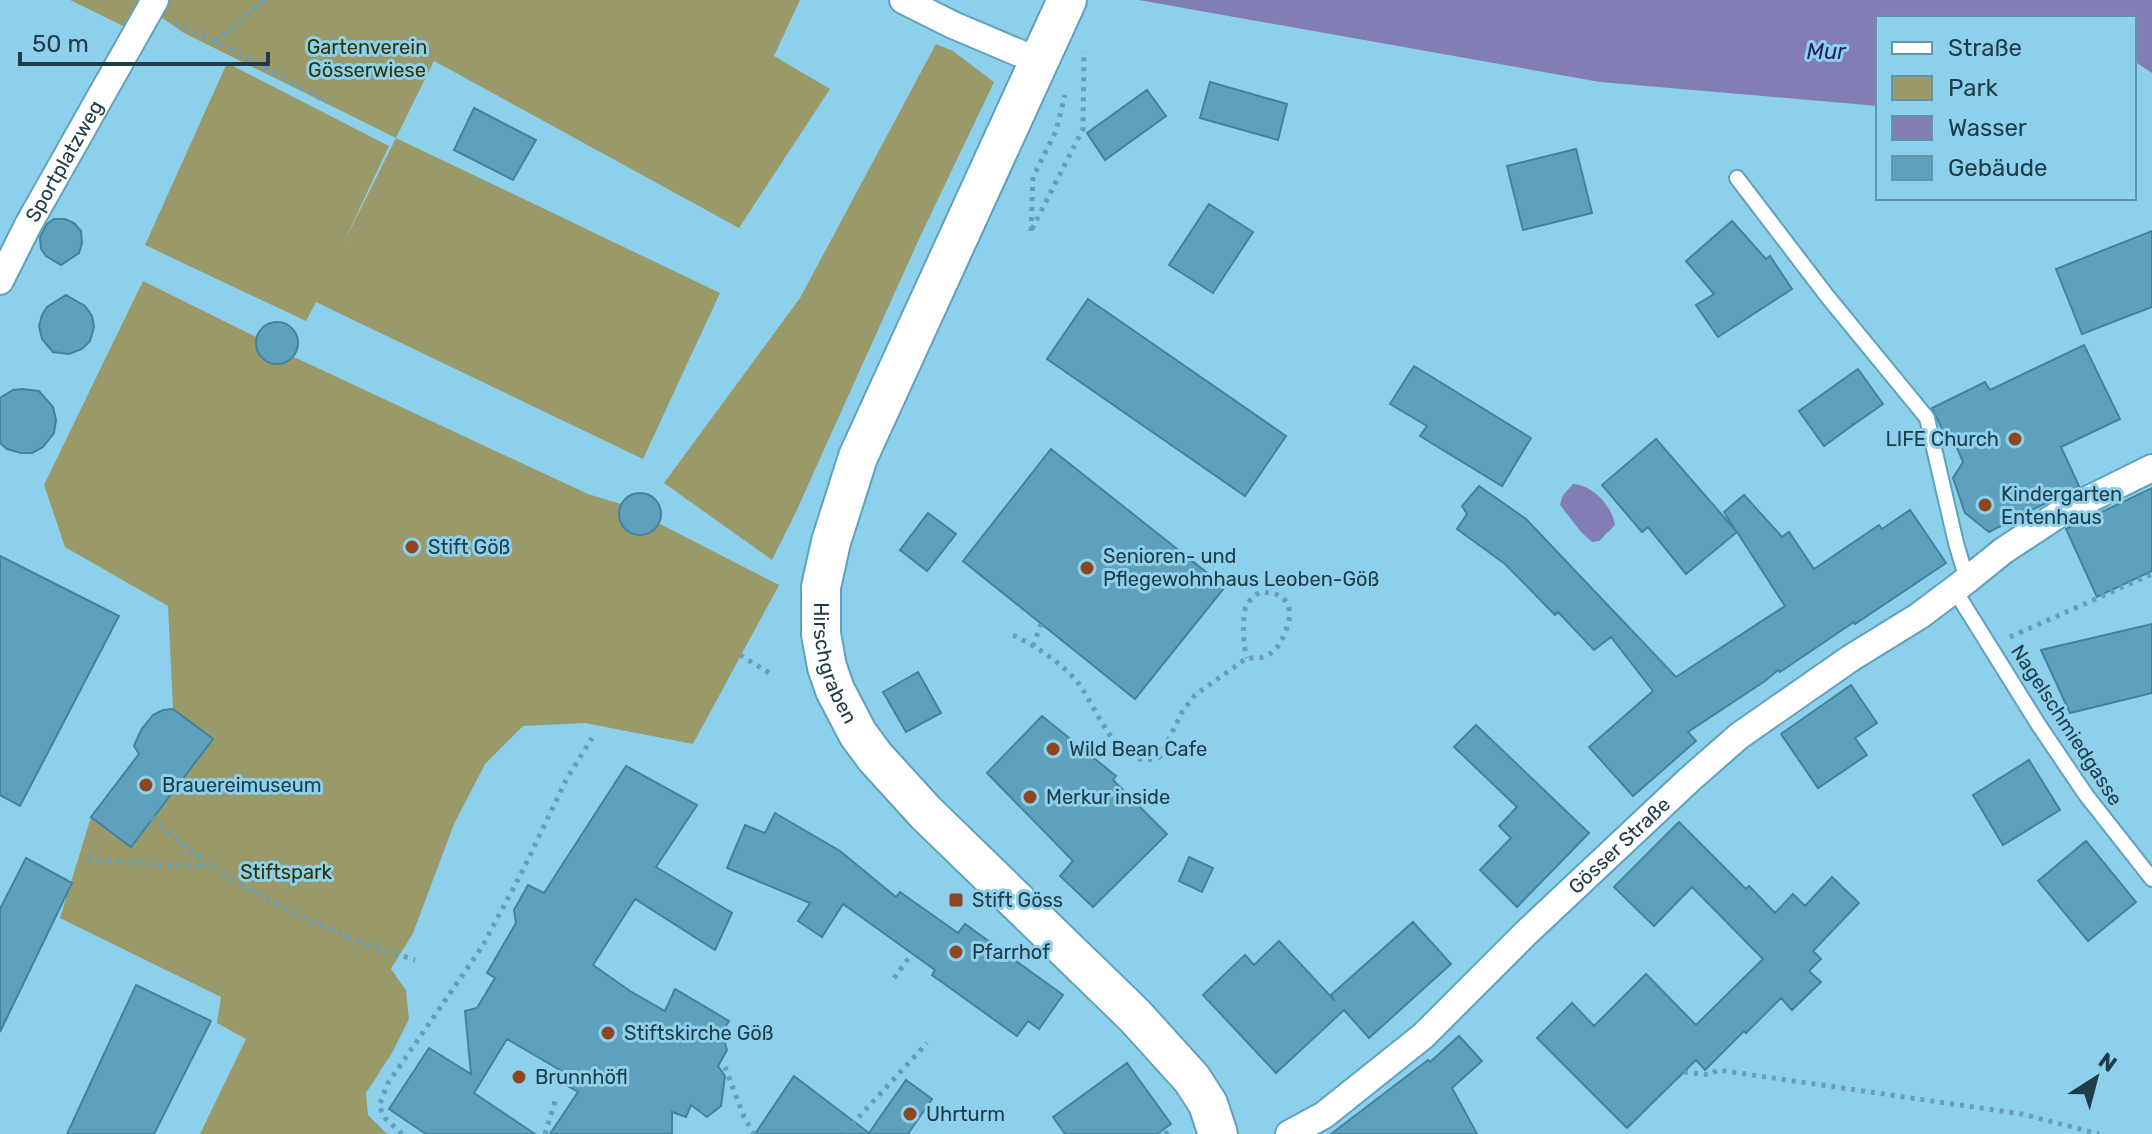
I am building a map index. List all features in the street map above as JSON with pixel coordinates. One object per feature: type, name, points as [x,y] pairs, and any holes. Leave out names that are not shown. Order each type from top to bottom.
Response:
[{"type":"main road","name":"Hirschgraben","points":[[1067,0],[858,457],[831,542],[821,587],[821,634],[835,690],[858,734],[875,757],[926,813],[1135,1016],[1192,1079],[1208,1104],[1218,1134]]},
{"type":"street","points":[[903,0],[1038,61]]},
{"type":"street","name":"Sportplatzweg","points":[[0,281],[28,225],[152,5]]},
{"type":"street","name":"Gösser Straße","points":[[1289,1134],[1324,1115],[1423,1036],[1526,933],[1739,736],[1851,658],[1919,616],[2003,551],[2059,514],[2152,468]]},
{"type":"lane","points":[[1737,178],[1827,296],[1927,418],[1956,543],[1960,584]]},
{"type":"lane","name":"Nagelschmiedgasse","points":[[1960,584],[1989,643],[2038,724],[2086,795],[2152,879]]},
{"type":"path","points":[[215,41],[266,0]]},
{"type":"path","points":[[152,5],[327,102]]},
{"type":"path","points":[[1031,231],[1083,129],[1084,42]]},
{"type":"path","points":[[1989,643],[2010,637],[2152,574]]},
{"type":"path","points":[[1013,635],[1059,664],[1076,680],[1118,747],[1139,760],[1150,761],[1160,757],[1182,712],[1195,695],[1247,658],[1267,656],[1282,642],[1291,616],[1286,600],[1278,595],[1260,592],[1245,607],[1244,649],[1247,658]]},
{"type":"path","points":[[1033,646],[1041,624]]},
{"type":"path","points":[[740,655],[771,674]]},
{"type":"path","points":[[402,1134],[385,1118],[379,1106],[388,1083],[482,947],[567,778],[592,738]]},
{"type":"path","points":[[152,818],[209,866],[293,913],[365,944],[415,960]]},
{"type":"path","points":[[87,859],[209,866]]},
{"type":"path","points":[[894,978],[910,956]]},
{"type":"path","points":[[845,1132],[927,1043]]},
{"type":"path","points":[[725,1067],[744,1117],[754,1134]]},
{"type":"path","points":[[1674,1071],[1709,1075],[1718,1070],[2022,1114],[2099,1134]]},
{"type":"path","points":[[545,1134],[556,1098]]},
{"type":"path","points":[[1162,1134],[1172,1129]]},
{"type":"green space","points":[[70,0],[138,0],[123,26]]},
{"type":"green space","name":"Gartenverein Gösserwiese","points":[[166,0],[800,0],[774,56],[830,89],[739,228],[434,61],[396,138],[184,33],[158,15]]},
{"type":"green space","points":[[936,44],[953,51],[994,82],[772,560],[664,483],[800,298]]},
{"type":"green space","points":[[227,63],[389,146],[342,246],[396,138],[720,293],[643,459],[316,302],[306,321],[145,245]]},
{"type":"green space","name":"Stiftspark","points":[[143,281],[256,337],[258,352],[267,361],[280,363],[294,357],[588,494],[621,504],[779,585],[693,744],[585,723],[523,726],[485,764],[454,824],[413,933],[391,969],[406,990],[409,1019],[366,1093],[368,1115],[387,1134],[200,1134],[246,1039],[217,1023],[221,997],[60,918],[91,817],[131,847],[213,739],[173,709],[168,606],[65,547],[44,485]]},
{"type":"water","name":"Mur","points":[[1139,0],[2152,0],[2152,73],[2136,62],[2136,16],[1876,16],[1876,106],[1600,82]]},
{"type":"water","points":[[1573,484],[1594,492],[1610,511],[1615,525],[1599,541],[1592,542],[1581,532],[1560,505],[1563,495]]},
{"type":"building","points":[[1210,82],[1287,104],[1278,140],[1200,118]]},
{"type":"building","points":[[1147,90],[1166,116],[1105,160],[1087,133]]},
{"type":"building","points":[[474,108],[536,140],[513,180],[454,150]]},
{"type":"building","points":[[1576,149],[1592,213],[1523,230],[1507,166]]},
{"type":"building","points":[[1209,204],[1253,232],[1213,293],[1169,265]]},
{"type":"building","points":[[54,219],[74,223],[81,231],[79,253],[61,265],[41,249],[40,237],[47,224]]},
{"type":"building","points":[[1732,221],[1766,259],[1770,256],[1792,289],[1718,337],[1696,305],[1714,294],[1686,261]]},
{"type":"building","points":[[2152,231],[2152,307],[2082,334],[2056,269]]},
{"type":"building","points":[[66,295],[85,306],[92,316],[94,327],[90,341],[82,349],[69,354],[53,352],[42,339],[39,326],[47,307]]},
{"type":"building","points":[[1088,299],[1286,436],[1245,496],[1047,359]]},
{"type":"building","points":[[277,322],[292,328],[298,343],[292,358],[277,364],[262,358],[256,343],[262,328]]},
{"type":"building","name":"LIFE Church","points":[[2084,345],[2120,419],[2061,447],[2079,486],[1989,532],[1965,513],[1953,478],[1963,462],[1950,431],[1943,431],[1932,408],[1985,382],[1990,390]]},
{"type":"building","points":[[1414,366],[1531,438],[1502,486],[1420,436],[1427,426],[1390,404]]},
{"type":"building","points":[[1858,369],[1883,404],[1824,446],[1799,411]]},
{"type":"building","points":[[13,390],[39,391],[53,407],[56,420],[54,433],[43,447],[32,453],[7,449],[0,443],[0,398]]},
{"type":"building","points":[[1656,439],[1736,531],[1724,512],[1744,495],[1782,537],[1789,532],[1814,569],[1879,525],[1882,529],[1910,510],[1946,563],[1780,672],[1778,670],[1688,732],[1696,741],[1633,796],[1589,747],[1653,691],[1611,637],[1594,650],[1505,564],[1457,529],[1467,514],[1462,506],[1479,486],[1526,519],[1676,677],[1785,606],[1737,532],[1686,574],[1648,527],[1642,532],[1602,485]]},
{"type":"building","name":"Senioren- und Pflegewohnhaus Leoben-Göß","points":[[1051,449],[1225,587],[1135,699],[963,561]]},
{"type":"building","points":[[2152,488],[2152,571],[2097,597],[2066,529]]},
{"type":"building","points":[[640,493],[655,499],[661,514],[655,529],[640,535],[625,529],[619,514],[625,499]]},
{"type":"building","points":[[928,513],[956,534],[927,571],[900,550]]},
{"type":"building","points":[[0,556],[119,616],[20,806],[0,795]]},
{"type":"building","points":[[2152,624],[2152,693],[2070,713],[2041,650]]},
{"type":"building","points":[[918,672],[941,713],[906,732],[883,692]]},
{"type":"building","points":[[1851,685],[1877,723],[1855,738],[1867,755],[1818,788],[1781,734]]},
{"type":"building","name":"Brauereimuseum","points":[[173,709],[213,739],[131,847],[91,817],[139,754],[134,746],[141,730],[153,715]]},
{"type":"building","points":[[1042,716],[1116,776],[1113,780],[1167,834],[1093,907],[1060,876],[1073,861],[987,773]]},
{"type":"building","points":[[1476,725],[1589,833],[1517,907],[1480,870],[1511,838],[1499,826],[1517,807],[1454,747]]},
{"type":"building","points":[[2029,760],[2060,810],[2003,845],[1973,795]]},
{"type":"building","points":[[626,766],[697,805],[656,867],[732,913],[715,950],[635,899],[593,965],[665,1011],[675,989],[729,1021],[722,1032],[727,1050],[718,1066],[725,1076],[721,1106],[707,1117],[691,1105],[686,1117],[672,1112],[672,1134],[550,1134],[578,1092],[559,1081],[565,1073],[507,1039],[474,1093],[535,1134],[426,1134],[389,1109],[429,1048],[471,1074],[465,1011],[477,1008],[495,978],[487,973],[516,923],[514,910],[528,885],[544,893]]},
{"type":"building","points":[[775,813],[840,851],[896,897],[900,892],[958,933],[965,924],[1063,995],[1039,1029],[1028,1021],[1017,1036],[932,975],[935,970],[843,904],[822,937],[798,921],[810,903],[727,868],[745,825],[765,833]]},
{"type":"building","points":[[1679,822],[1746,889],[1749,886],[1775,913],[1793,894],[1805,906],[1832,877],[1859,903],[1813,951],[1821,959],[1809,971],[1821,982],[1792,1010],[1781,998],[1705,1070],[1696,1060],[1627,1128],[1537,1038],[1572,1003],[1594,1026],[1646,974],[1696,1025],[1763,959],[1692,887],[1654,926],[1614,887]]},
{"type":"building","points":[[2086,841],[2136,902],[2088,941],[2038,881]]},
{"type":"building","points":[[1189,857],[1213,868],[1202,892],[1179,881]]},
{"type":"building","points":[[26,858],[72,883],[0,1032],[0,909]]},
{"type":"building","points":[[1413,922],[1451,964],[1369,1038],[1344,1010],[1276,1073],[1203,995],[1245,955],[1254,965],[1279,941],[1335,1001],[1331,995]]},
{"type":"building","points":[[136,985],[211,1021],[154,1134],[67,1134]]},
{"type":"building","points":[[1459,1036],[1482,1061],[1452,1088],[1477,1134],[1331,1134],[1428,1060],[1430,1062]]},
{"type":"building","points":[[1127,1063],[1171,1124],[1157,1134],[1065,1134],[1053,1117]]},
{"type":"building","points":[[794,1076],[869,1133],[906,1080],[932,1099],[908,1134],[755,1134]]},
{"type":"place","name":"LIFE Church","points":[[2015,439]]},
{"type":"place","name":"Kindergarten Entenhaus","points":[[1985,505]]},
{"type":"place","name":"Stift Göß","points":[[412,547]]},
{"type":"place","name":"Senioren- und Pflegewohnhaus Leoben-Göß","points":[[1087,568]]},
{"type":"place","name":"Wild Bean Cafe","points":[[1053,749]]},
{"type":"place","name":"Brauereimuseum","points":[[146,785]]},
{"type":"place","name":"Merkur inside","points":[[1030,797]]},
{"type":"place","name":"Stift Göss","points":[[956,900]]},
{"type":"place","name":"Pfarrhof","points":[[956,952]]},
{"type":"place","name":"Stiftskirche Göß","points":[[608,1033]]},
{"type":"place","name":"Brunnhöfl","points":[[519,1077]]},
{"type":"place","name":"Uhrturm","points":[[910,1114]]}]
